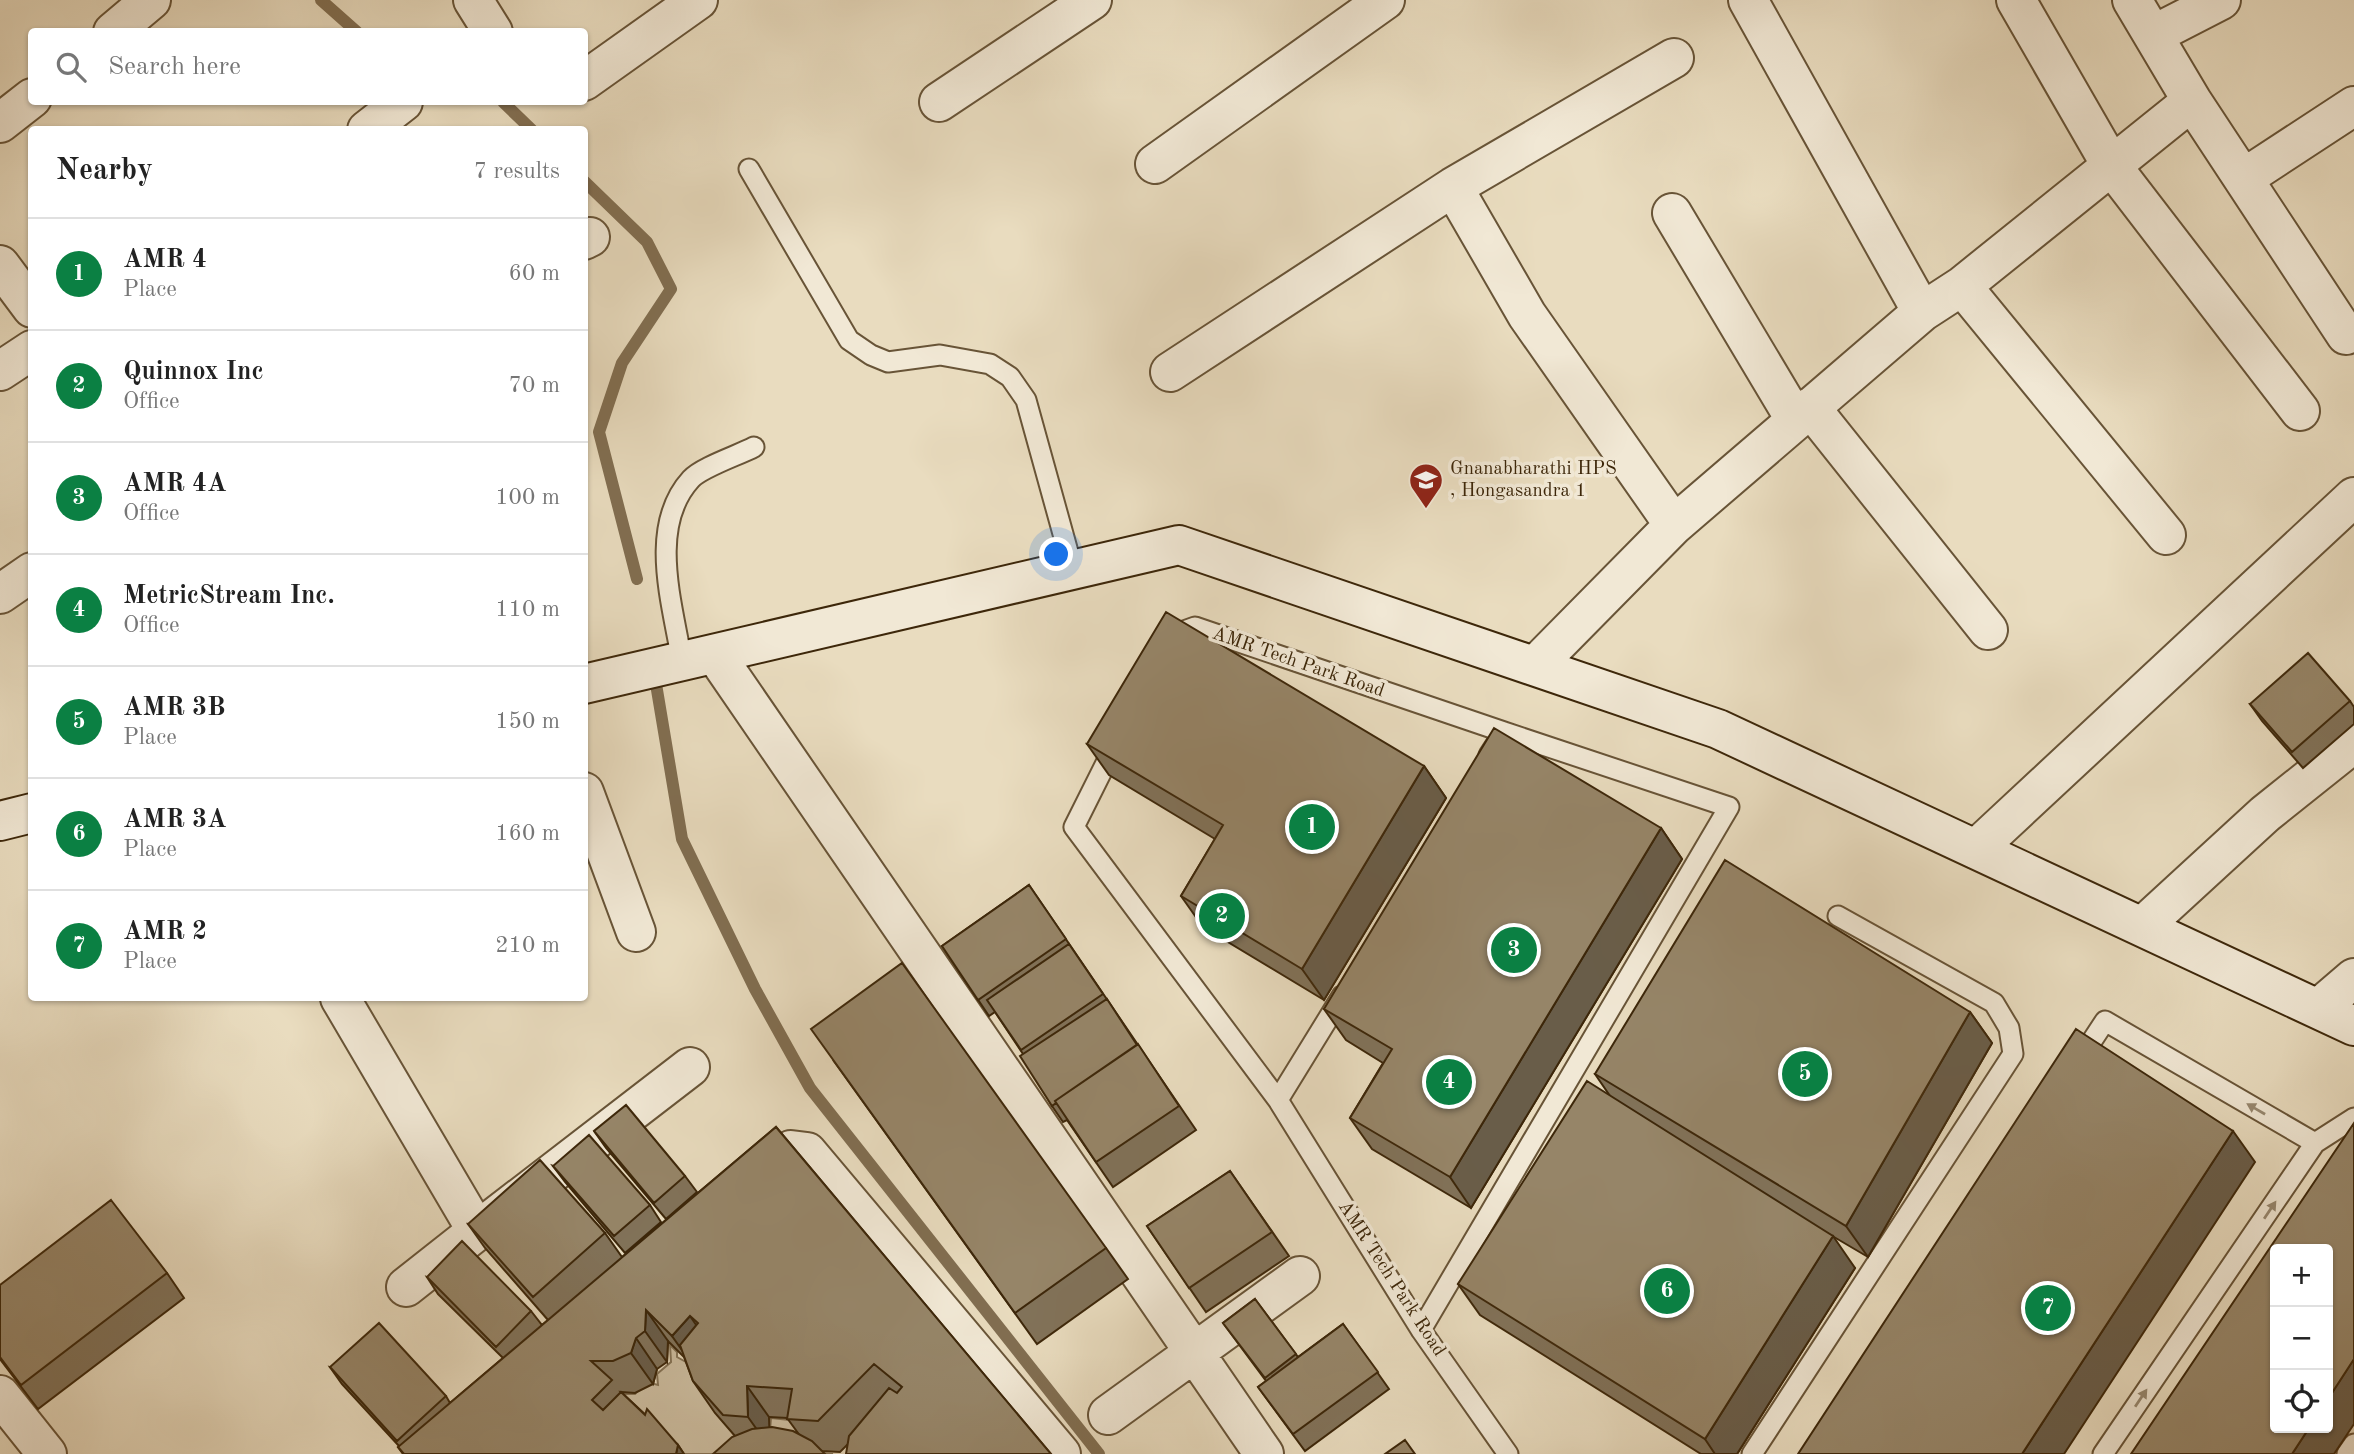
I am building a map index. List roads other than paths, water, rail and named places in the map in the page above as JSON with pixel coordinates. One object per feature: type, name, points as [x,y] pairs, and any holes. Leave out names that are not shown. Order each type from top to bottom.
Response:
[{"type":"street","points":[[118,28],[151,0]]},
{"type":"street","points":[[473,0],[490,28]]},
{"type":"street","points":[[588,79],[698,0]]},
{"type":"street","points":[[939,102],[1092,0]]},
{"type":"street","points":[[1155,163],[1385,0]]},
{"type":"street","points":[[1748,0],[1922,312]]},
{"type":"street","points":[[2016,0],[2111,165],[2300,411]]},
{"type":"street","points":[[2132,0],[2192,101],[2344,318]]},
{"type":"street","points":[[2153,35],[2221,0]]},
{"type":"street","points":[[1170,372],[1453,187],[1674,58]]},
{"type":"street","points":[[0,123],[28,101]]},
{"type":"street","points":[[1535,666],[1674,525],[1802,413],[1922,312],[1962,286],[2192,101]]},
{"type":"street","points":[[372,126],[399,105]]},
{"type":"street","points":[[2244,178],[2354,106]]},
{"type":"street","points":[[1453,187],[1527,315],[1674,525]]},
{"type":"street","points":[[1672,213],[1802,413],[1988,630]]},
{"type":"street","points":[[0,265],[28,303]]},
{"type":"street","points":[[1962,286],[2166,535]]},
{"type":"street","points":[[0,371],[28,353]]},
{"type":"street","points":[[1976,849],[2354,497]]},
{"type":"street","points":[[588,683],[1179,545],[1718,729],[2354,1026]]},
{"type":"street","points":[[0,594],[28,575]]},
{"type":"street","points":[[698,658],[1264,1454]]},
{"type":"street","points":[[2143,926],[2265,814],[2354,743]]},
{"type":"street","points":[[588,803],[636,932]]},
{"type":"street","points":[[0,821],[28,814]]},
{"type":"street","points":[[2319,1008],[2354,978]]},
{"type":"street","points":[[342,1001],[477,1231]]},
{"type":"street","points":[[406,1287],[690,1068]]},
{"type":"street","points":[[727,1204],[791,1150],[807,1152],[1061,1454]]},
{"type":"street","points":[[1108,1415],[1300,1276]]},
{"type":"street","points":[[0,1395],[47,1454]]},
{"type":"lane","points":[[749,169],[849,340],[871,355],[888,362],[940,355],[990,364],[1010,377],[1027,400],[1073,570]]},
{"type":"lane","points":[[698,658],[665,550],[674,509],[692,477],[754,447]]},
{"type":"lane","name":"AMR Tech Park Road","points":[[1159,659],[1171,635],[1195,627],[1729,807],[1421,1329]]},
{"type":"lane","name":"AMR Tech Park Road","points":[[1122,731],[1074,827],[1278,1100],[1421,1329],[1508,1454]]},
{"type":"lane","points":[[1482,768],[1504,732]]},
{"type":"lane","points":[[1752,1454],[2013,1054],[2009,1028],[1994,1003],[1838,916]]},
{"type":"lane","points":[[1278,1100],[1351,981]]},
{"type":"lane","points":[[2067,1078],[2105,1021],[2315,1143]]},
{"type":"lane","points":[[2102,1454],[2315,1143],[2354,1118]]},
{"type":"lane","points":[[2347,1454],[2354,1444]]},
{"type":"waterway","points":[[321,0],[352,28]]},
{"type":"waterway","points":[[506,105],[528,126]]},
{"type":"waterway","points":[[588,185],[647,242],[671,289],[622,363],[599,432],[637,579]]},
{"type":"waterway","points":[[656,684],[682,839],[755,989],[810,1088],[1099,1454]]},
{"type":"place","name":"Gnanabharathi HPS , Hongasandra 1","points":[[1426,510]]},
{"type":"place","name":"AMR 4","points":[[1312,827]]},
{"type":"place","name":"Quinnox Inc","points":[[1222,916]]},
{"type":"place","name":"AMR 4A","points":[[1514,950]]},
{"type":"place","name":"AMR 3B","points":[[1805,1074]]},
{"type":"place","name":"MetricStream Inc.","points":[[1449,1082]]},
{"type":"place","name":"AMR 3A","points":[[1667,1291]]},
{"type":"place","name":"AMR 2","points":[[2048,1308]]}]
